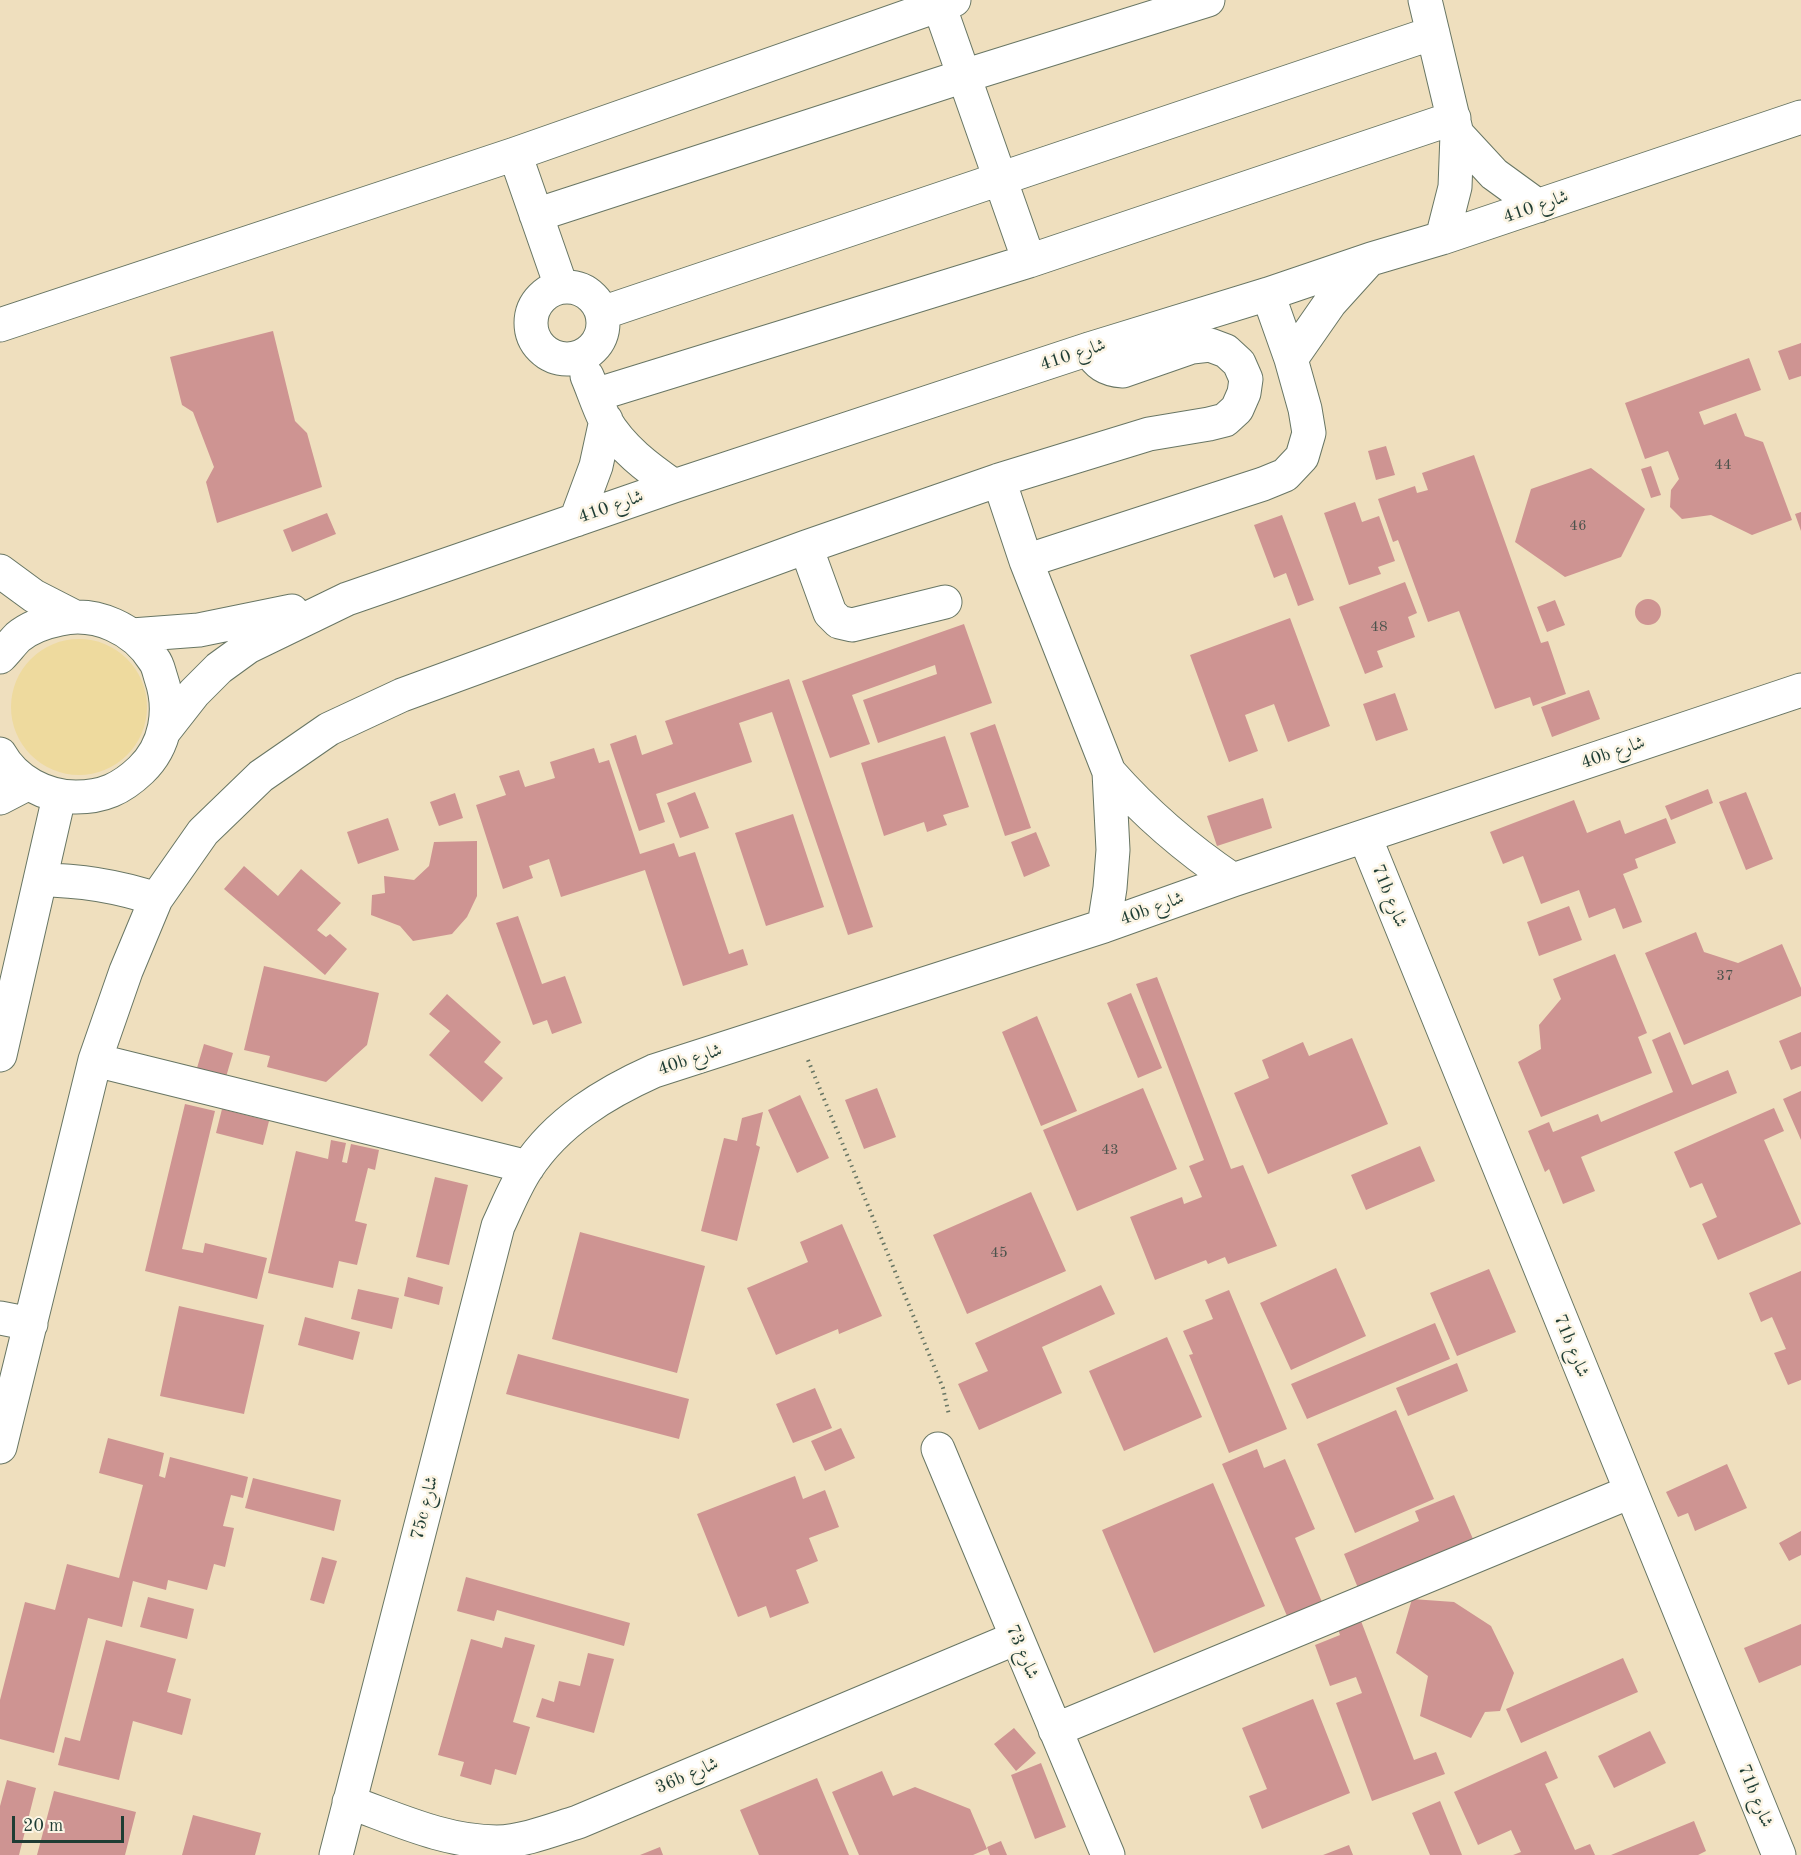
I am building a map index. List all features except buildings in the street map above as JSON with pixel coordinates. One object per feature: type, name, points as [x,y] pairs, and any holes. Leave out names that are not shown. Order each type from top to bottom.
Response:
[{"type":"street","points":[[536,215],[964,76],[1208,0]]},
{"type":"street","points":[[1425,0],[1455,126],[1455,187],[1442,238]]},
{"type":"street","points":[[0,325],[515,154],[946,2],[964,76],[1029,261]]},
{"type":"street","points":[[602,313],[1433,33]]},
{"type":"street","name":"شارع 410","points":[[165,730],[194,693],[211,676],[248,647],[347,599],[674,486],[1089,350],[1442,238],[1801,117]]},
{"type":"street","points":[[1455,126],[1494,174],[1538,206]]},
{"type":"street","points":[[600,408],[1029,261],[1455,126]]},
{"type":"street","points":[[515,154],[561,286]]},
{"type":"street","points":[[1291,359],[1330,303],[1371,259]]},
{"type":"street","points":[[561,286],[574,287],[587,292],[597,301],[602,313],[604,327],[599,340],[591,350],[580,357],[567,360],[553,357],[542,350],[534,339],[530,326],[532,312],[538,300],[548,291],[561,286]]},
{"type":"street","points":[[1026,561],[1263,484],[1285,475],[1302,457],[1309,433],[1305,409],[1291,359],[1268,294]]},
{"type":"street","points":[[0,1447],[16,1321],[95,1060],[126,970],[156,899],[203,832],[261,776],[329,729],[402,695],[807,547],[999,480],[1149,434],[1225,420],[1237,409],[1244,393],[1246,379],[1239,363],[1226,351],[1210,345],[1192,347],[1123,371],[1112,371],[1101,366],[1089,350]]},
{"type":"street","points":[[580,357],[600,408],[636,457],[674,486]]},
{"type":"street","points":[[576,520],[596,466],[600,408]]},
{"type":"street","points":[[999,480],[1026,561],[1109,772],[1113,850],[1104,926]]},
{"type":"street","points":[[807,547],[830,613],[839,622],[852,625],[864,623],[945,602]]},
{"type":"street","points":[[0,571],[34,596],[73,616],[104,621],[132,635],[155,661],[167,694],[165,730],[150,761],[126,785],[94,797],[59,797],[14,791],[0,754]]},
{"type":"street","name":"شارع 410","points":[[132,635],[199,630],[347,599]]},
{"type":"street","points":[[0,657],[19,636],[36,626],[73,616]]},
{"type":"street","name":"40b شارع","points":[[528,1167],[553,1136],[583,1110],[617,1088],[654,1071],[1104,926],[1233,880],[1801,690]]},
{"type":"street","points":[[1109,772],[1155,820],[1206,862],[1233,880]]},
{"type":"street","points":[[0,1055],[59,797]]},
{"type":"street","name":"71b شارع","points":[[1365,837],[1779,1855]]},
{"type":"street","points":[[40,880],[99,883],[156,899]]},
{"type":"street","points":[[95,1060],[528,1167]]},
{"type":"street","name":"75c شارع","points":[[336,1855],[489,1258],[498,1226],[511,1196],[528,1167]]},
{"type":"street","name":"شارع 73","points":[[943,1459],[1108,1855]]},
{"type":"street","points":[[1055,1730],[1630,1492]]},
{"type":"street","name":"36b شارع","points":[[349,1802],[458,1839],[498,1842],[539,1835],[578,1822],[1016,1638]]},
{"type":"path","points":[[794,1026],[944,1388],[951,1433],[943,1459]]},
{"type":"sand","points":[[79,639],[105,644],[117,650],[127,659],[136,669],[142,681],[147,707],[142,733],[136,745],[127,755],[117,764],[105,770],[79,775],[53,770],[41,764],[31,755],[22,745],[16,733],[11,707],[16,681],[22,669],[31,659],[41,650],[53,644]]}]
